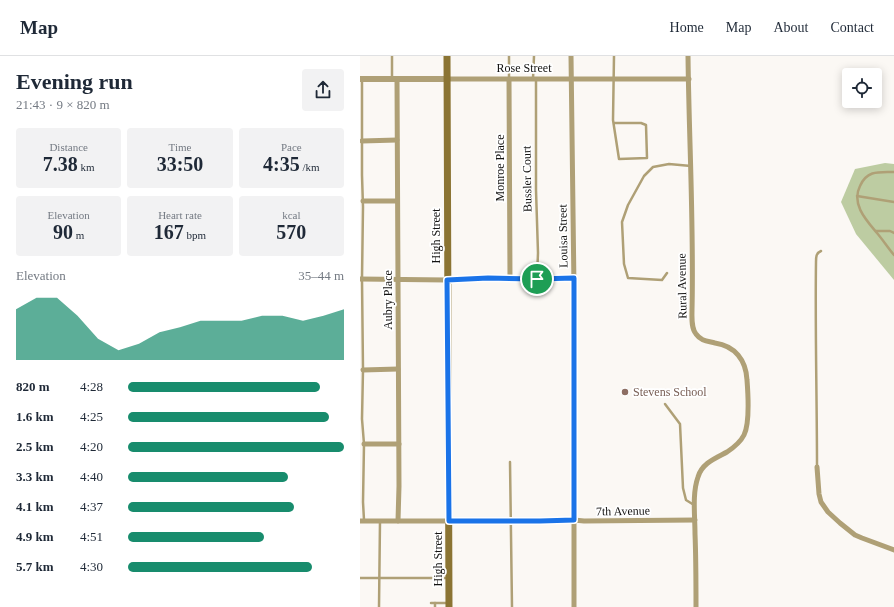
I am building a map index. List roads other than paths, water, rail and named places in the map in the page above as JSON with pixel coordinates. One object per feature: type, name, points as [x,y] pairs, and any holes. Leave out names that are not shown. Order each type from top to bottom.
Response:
[{"type":"main road","name":"High Street","points":[[447,56],[449,605]]},
{"type":"street","name":"Louisa Street","points":[[571,56],[574,278],[574,607]]},
{"type":"street","name":"Rural Avenue","points":[[688,56],[691,166],[692,320],[694,330],[699,338],[727,346],[732,349],[742,360],[748,380],[747,423],[744,435],[734,447],[708,462],[699,474],[695,484],[696,607]]},
{"type":"street","name":"Rose Street","points":[[361,79],[688,80]]},
{"type":"street","name":"Aubry Place","points":[[395,79],[398,280],[398,521]]},
{"type":"street","name":"Monroe Place","points":[[510,79],[510,279]]},
{"type":"street","points":[[362,141],[397,140]]},
{"type":"street","points":[[363,201],[397,201]]},
{"type":"street","points":[[361,279],[447,280],[488,278],[574,278]]},
{"type":"street","points":[[365,370],[398,369]]},
{"type":"street","points":[[364,444],[399,444]]},
{"type":"street","points":[[817,467],[819,494],[821,502],[828,512],[855,535],[894,550]]},
{"type":"street","name":"7th Avenue","points":[[362,521],[695,520]]},
{"type":"lane","name":"Aubry Place","points":[[392,56],[395,79]]},
{"type":"lane","name":"Monroe Place","points":[[509,56],[510,79]]},
{"type":"lane","name":"Bussler Court","points":[[534,56],[538,253],[537,279]]},
{"type":"lane","points":[[614,56],[614,123],[619,159],[647,158],[646,125],[641,123],[614,123]]},
{"type":"lane","points":[[361,79],[363,201],[361,279],[365,370],[362,419],[364,444],[362,521]]},
{"type":"lane","points":[[667,273],[662,280],[628,278],[624,264],[622,222],[628,205],[644,176],[654,167],[669,164],[691,166]]},
{"type":"lane","points":[[894,172],[876,172],[868,175],[862,180],[858,188],[857,196],[860,211],[894,255]]},
{"type":"lane","points":[[857,196],[894,202]]},
{"type":"lane","points":[[875,231],[890,231],[894,233]]},
{"type":"lane","points":[[817,467],[815,343],[816,256],[818,252],[821,251]]},
{"type":"lane","points":[[665,404],[680,424],[683,488],[686,500],[694,505]]},
{"type":"lane","points":[[510,462],[512,607]]},
{"type":"lane","points":[[379,607],[380,521]]},
{"type":"lane","points":[[360,578],[448,578]]},
{"type":"lane","points":[[431,603],[449,605]]},
{"type":"place","name":"Stevens School","points":[[625,392]]}]
